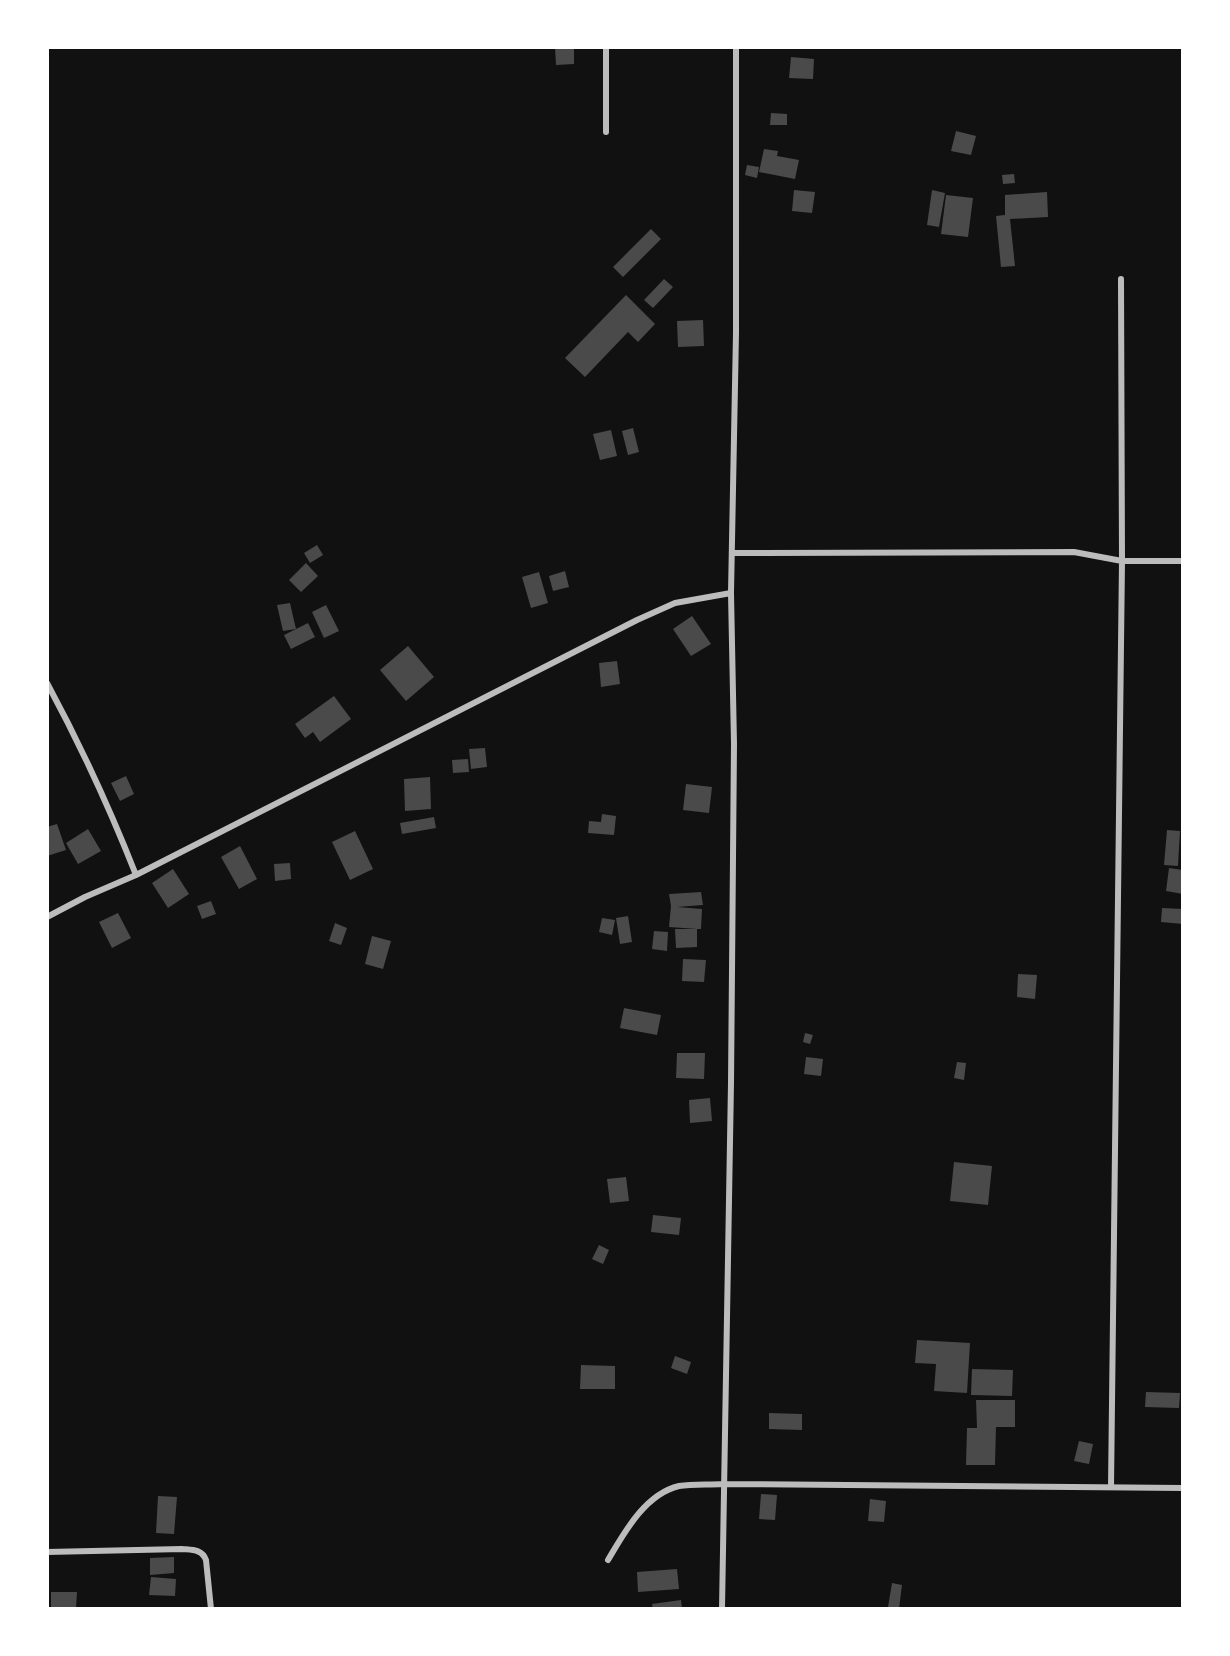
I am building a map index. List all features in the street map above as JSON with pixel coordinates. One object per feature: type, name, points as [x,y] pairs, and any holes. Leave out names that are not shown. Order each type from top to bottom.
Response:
[{"type":"street","points":[[606,47],[606,132]]},
{"type":"street","points":[[722,1609],[732,1028],[736,47]]},
{"type":"street","points":[[1111,1487],[1122,561],[1121,279]]},
{"type":"street","points":[[732,554],[1074,552],[1122,561],[1183,561]]},
{"type":"street","points":[[47,917],[136,875],[637,620],[675,603],[732,593]]},
{"type":"street","points":[[47,683],[89,762],[136,875]]},
{"type":"street","points":[[608,1560],[622,1536],[656,1497],[680,1486],[723,1484],[1183,1489]]},
{"type":"street","points":[[47,1552],[182,1549],[198,1551],[204,1554],[206,1560],[211,1609]]},
{"type":"building","points":[[555,47],[574,47],[574,64],[556,65]]},
{"type":"building","points":[[791,57],[814,59],[813,79],[789,78]]},
{"type":"building","points":[[771,113],[787,114],[787,125],[770,125]]},
{"type":"building","points":[[956,131],[976,136],[971,155],[951,151]]},
{"type":"building","points":[[764,149],[778,151],[777,156],[799,160],[795,179],[759,172]]},
{"type":"building","points":[[747,165],[759,167],[757,178],[745,175]]},
{"type":"building","points":[[1014,174],[1015,183],[1003,184],[1002,175]]},
{"type":"building","points":[[794,190],[815,192],[812,213],[792,211]]},
{"type":"building","points":[[932,190],[945,193],[939,227],[927,225]]},
{"type":"building","points":[[1047,192],[1048,217],[1010,219],[1015,266],[1001,267],[996,216],[1005,215],[1005,195]]},
{"type":"building","points":[[946,195],[973,198],[968,237],[941,234]]},
{"type":"building","points":[[651,229],[661,239],[623,277],[613,267]]},
{"type":"building","points":[[664,279],[673,287],[653,308],[644,300]]},
{"type":"building","points":[[626,295],[655,324],[638,342],[628,332],[585,377],[565,358]]},
{"type":"building","points":[[703,320],[704,346],[678,347],[677,321]]},
{"type":"building","points":[[633,428],[639,452],[628,455],[622,431]]},
{"type":"building","points":[[611,430],[617,456],[600,460],[593,434]]},
{"type":"building","points":[[317,545],[323,555],[310,563],[304,553]]},
{"type":"building","points":[[306,563],[318,576],[301,592],[289,580]]},
{"type":"building","points":[[565,571],[569,587],[553,591],[549,576]]},
{"type":"building","points":[[539,572],[548,603],[531,608],[522,577]]},
{"type":"building","points":[[290,603],[296,629],[283,631],[277,605]]},
{"type":"building","points":[[326,605],[339,631],[324,638],[312,612]]},
{"type":"building","points":[[692,616],[711,644],[691,656],[673,629]]},
{"type":"building","points":[[308,623],[315,637],[291,649],[284,635]]},
{"type":"building","points":[[408,646],[434,677],[406,701],[380,670]]},
{"type":"building","points":[[617,661],[620,684],[601,687],[599,663]]},
{"type":"building","points":[[334,696],[351,719],[320,742],[313,732],[305,738],[295,724]]},
{"type":"building","points":[[485,748],[487,767],[471,769],[469,749]]},
{"type":"building","points":[[468,759],[469,772],[453,773],[452,760]]},
{"type":"building","points":[[126,776],[134,794],[120,801],[111,783]]},
{"type":"building","points":[[430,777],[431,809],[405,811],[404,779]]},
{"type":"building","points":[[686,784],[712,787],[709,813],[683,810]]},
{"type":"building","points":[[602,814],[616,816],[614,835],[588,833],[589,821],[601,822]]},
{"type":"building","points":[[434,817],[436,828],[402,834],[400,823]]},
{"type":"building","points":[[57,824],[66,850],[47,856],[47,827]]},
{"type":"building","points":[[88,829],[101,851],[78,864],[66,843]]},
{"type":"building","points":[[1167,830],[1180,831],[1178,866],[1164,865]]},
{"type":"building","points":[[355,831],[373,869],[350,880],[332,842]]},
{"type":"building","points":[[240,846],[257,879],[239,889],[221,857]]},
{"type":"building","points":[[290,863],[291,879],[275,881],[274,864]]},
{"type":"building","points":[[1169,868],[1183,870],[1183,894],[1166,891]]},
{"type":"building","points":[[173,869],[189,894],[168,908],[152,883]]},
{"type":"building","points":[[701,892],[703,905],[677,907],[702,909],[701,929],[669,927],[669,894]]},
{"type":"building","points":[[211,901],[216,914],[202,919],[197,906]]},
{"type":"building","points":[[1162,908],[1183,909],[1183,924],[1161,922]]},
{"type":"building","points":[[118,913],[131,938],[112,948],[99,922]]},
{"type":"building","points":[[628,916],[632,942],[620,944],[616,918]]},
{"type":"building","points":[[602,918],[615,920],[612,935],[599,932]]},
{"type":"building","points":[[335,923],[347,928],[341,945],[329,941]]},
{"type":"building","points":[[675,929],[697,929],[697,947],[676,948]]},
{"type":"building","points":[[654,931],[668,932],[667,951],[652,949]]},
{"type":"building","points":[[372,936],[391,941],[383,969],[365,964]]},
{"type":"building","points":[[683,959],[706,960],[704,982],[682,981]]},
{"type":"building","points":[[1018,974],[1037,975],[1035,999],[1017,997]]},
{"type":"building","points":[[624,1008],[661,1015],[657,1035],[620,1028]]},
{"type":"building","points":[[805,1033],[813,1035],[810,1044],[803,1042]]},
{"type":"building","points":[[677,1053],[705,1053],[704,1079],[676,1078]]},
{"type":"building","points":[[806,1057],[823,1059],[821,1076],[804,1074]]},
{"type":"building","points":[[957,1062],[966,1063],[964,1080],[954,1078]]},
{"type":"building","points":[[710,1098],[712,1121],[690,1123],[689,1100]]},
{"type":"building","points":[[954,1162],[992,1166],[988,1205],[950,1201]]},
{"type":"building","points":[[626,1177],[629,1201],[610,1203],[607,1179]]},
{"type":"building","points":[[653,1215],[681,1218],[679,1235],[651,1232]]},
{"type":"building","points":[[599,1245],[609,1250],[603,1264],[592,1259]]},
{"type":"building","points":[[917,1340],[970,1343],[967,1393],[934,1391],[936,1364],[915,1363]]},
{"type":"building","points":[[675,1356],[691,1362],[687,1374],[671,1368]]},
{"type":"building","points":[[581,1365],[615,1366],[615,1389],[580,1389]]},
{"type":"building","points":[[972,1369],[1013,1370],[1012,1396],[971,1395]]},
{"type":"building","points":[[1146,1392],[1180,1393],[1179,1408],[1145,1407]]},
{"type":"building","points":[[976,1400],[1015,1400],[1015,1427],[996,1427],[995,1465],[966,1465],[967,1428],[977,1428]]},
{"type":"building","points":[[769,1413],[802,1414],[802,1430],[769,1429]]},
{"type":"building","points":[[1079,1441],[1093,1444],[1089,1464],[1074,1461]]},
{"type":"building","points":[[761,1494],[777,1495],[775,1520],[759,1519]]},
{"type":"building","points":[[158,1496],[177,1497],[174,1534],[156,1533]]},
{"type":"building","points":[[870,1499],[886,1501],[884,1522],[868,1521]]},
{"type":"building","points":[[174,1557],[174,1573],[150,1575],[150,1558]]},
{"type":"building","points":[[677,1569],[679,1589],[638,1592],[637,1572]]},
{"type":"building","points":[[151,1577],[176,1579],[175,1596],[149,1595]]},
{"type":"building","points":[[892,1583],[902,1585],[899,1609],[888,1607]]},
{"type":"building","points":[[51,1592],[77,1592],[76,1609],[51,1609]]},
{"type":"building","points":[[681,1600],[682,1609],[653,1609],[652,1604]]}]
